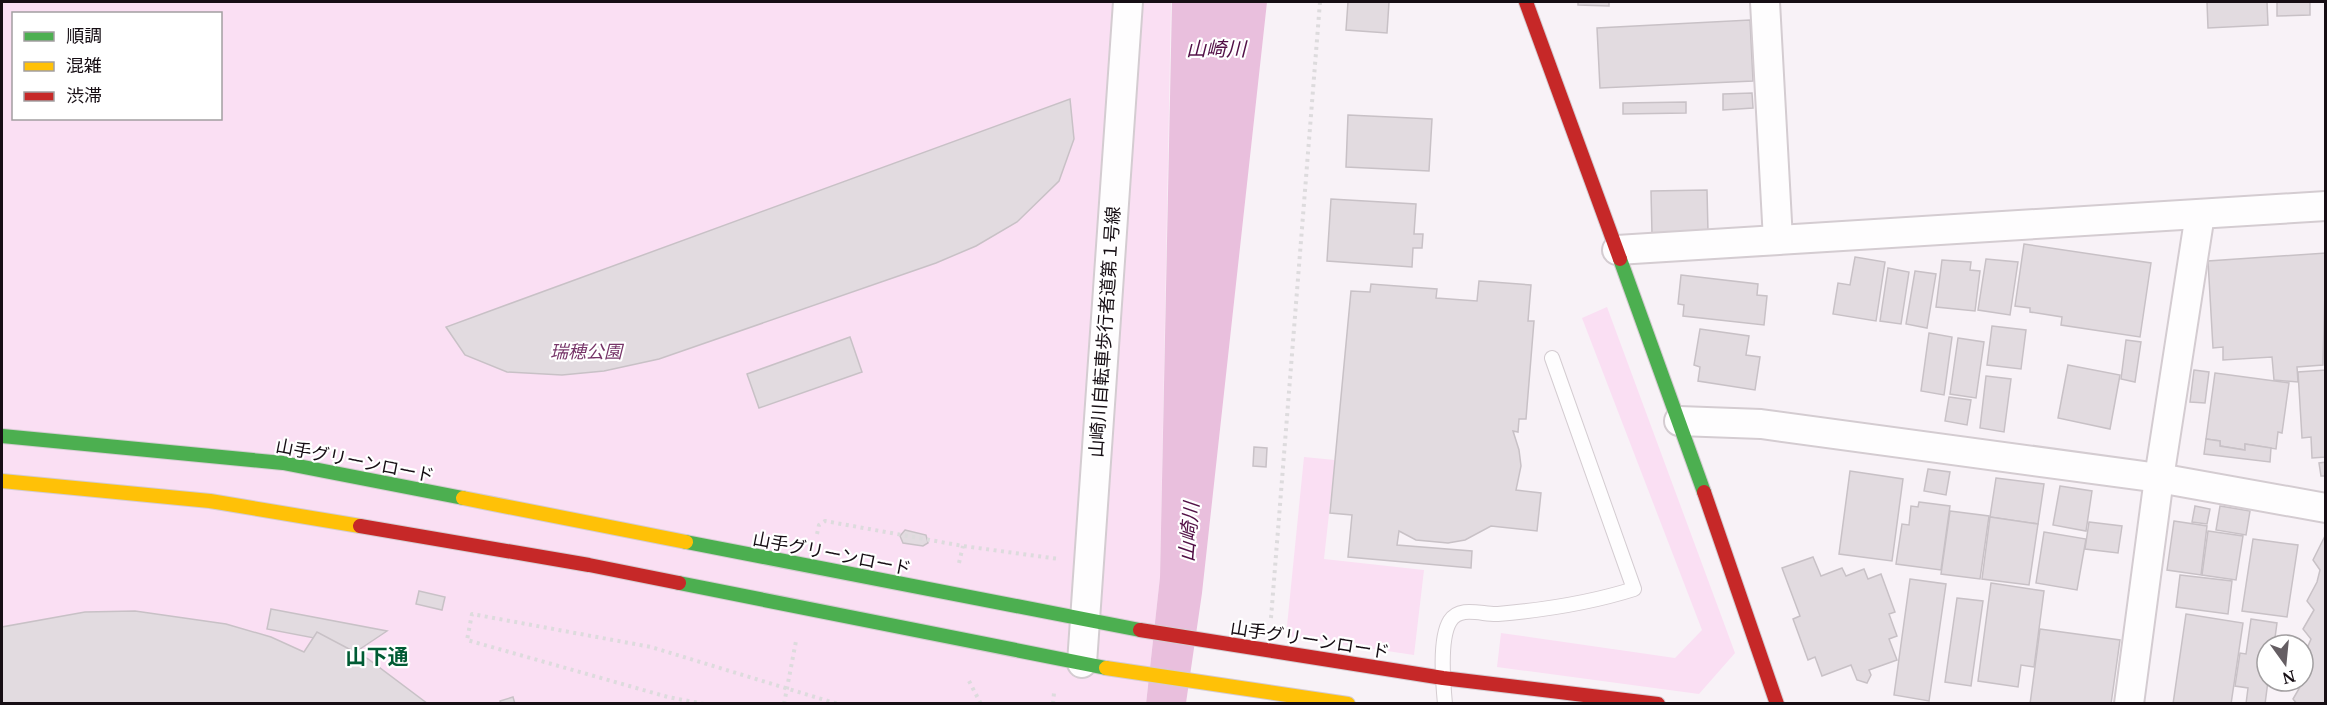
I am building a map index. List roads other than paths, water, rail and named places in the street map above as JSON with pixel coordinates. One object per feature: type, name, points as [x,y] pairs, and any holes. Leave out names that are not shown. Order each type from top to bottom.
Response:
[{"type":"street","name":"山崎川自転車歩行者道第１号線","points":[[1091,665],[1093,622],[1089,563],[1128,2]]},
{"type":"street","points":[[1526,2],[1679,421],[1777,704]]},
{"type":"street","points":[[1765,2],[1778,240]]},
{"type":"street","points":[[1617,250],[2325,206]]},
{"type":"street","points":[[2129,704],[2159,478],[2200,214]]},
{"type":"street","points":[[1679,421],[1761,424],[2159,478],[2325,508]]},
{"type":"street","name":"山手グリーンロード","points":[[2,436],[283,463],[1093,622],[1269,652],[1443,678],[1658,704]]},
{"type":"street","points":[[2,481],[210,501],[589,564],[1091,665],[1348,704]]},
{"type":"lane","points":[[1444,704],[1445,642],[1450,622],[1457,614],[1471,612],[1495,614],[1598,601],[1634,589],[1552,358]]},
{"type":"water","name":"山崎川","points":[[1172,2],[1267,2],[1202,593],[1186,703],[1146,704],[1160,577]]},
{"type":"district","name":"山下通","points":[[377,657]]},
{"type":"park label","name":"瑞穂公園","points":[[586,352]]}]
